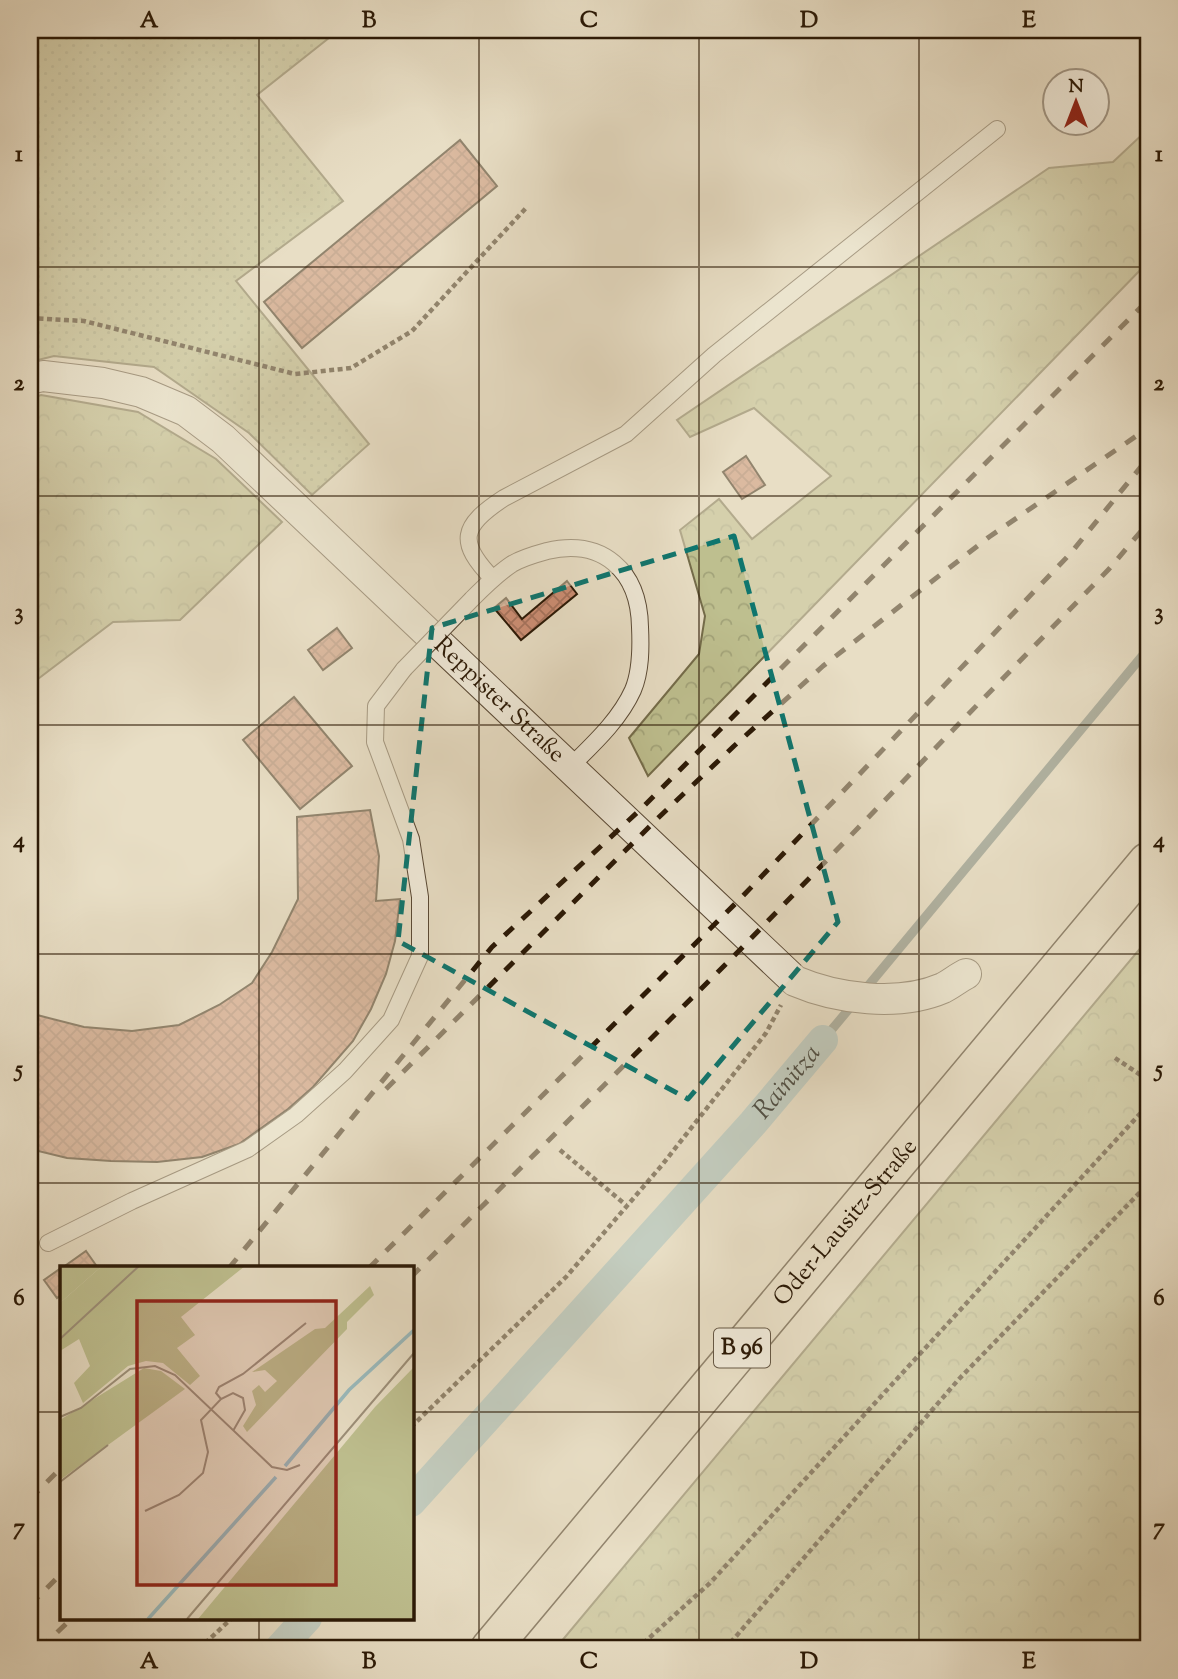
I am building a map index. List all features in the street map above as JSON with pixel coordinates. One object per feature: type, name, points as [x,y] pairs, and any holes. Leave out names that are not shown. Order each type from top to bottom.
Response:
[{"type":"highway","name":"Oder-Lausitz-Straße","points":[[490,1649],[1148,862]]},
{"type":"street","name":"Reppister Straße","points":[[30,379],[43,376],[103,383],[141,392],[186,411],[195,418],[233,448],[569,768],[806,986]]},
{"type":"street","points":[[806,986],[851,997],[889,998],[917,995],[943,988],[966,974]]},
{"type":"lane","points":[[493,579],[472,556],[467,544],[478,518],[486,509],[626,434],[714,355],[997,129]]},
{"type":"lane","points":[[48,1243],[132,1201],[248,1149],[306,1106],[345,1071],[391,1020],[420,956],[420,897],[411,839],[375,742],[376,706],[404,670],[493,579],[513,563],[566,547],[587,548],[610,558],[624,572],[640,614],[638,672],[632,691],[608,728],[569,768]]},
{"type":"path","points":[[30,317],[83,321],[295,374],[351,368],[412,331],[526,208]]},
{"type":"path","points":[[413,1425],[566,1277],[662,1164],[806,986]]},
{"type":"path","points":[[1115,1058],[1148,1080]]},
{"type":"path","points":[[637,1649],[710,1583],[1148,1105]]},
{"type":"path","points":[[560,1150],[626,1205]]},
{"type":"path","points":[[725,1649],[959,1379],[1148,1184]]},
{"type":"path","points":[[199,1649],[230,1620]]},
{"type":"highlighted area","points":[[734,536],[838,922],[688,1099],[398,941],[432,628]]},
{"type":"green space","points":[[30,30],[339,30],[257,95],[343,201],[236,281],[369,444],[312,495],[249,433],[154,367],[54,356],[30,362]]},
{"type":"green space","points":[[1148,129],[1148,262],[648,776],[629,738],[699,654],[705,616],[680,530],[719,499],[752,539],[831,476],[754,408],[690,437],[677,420],[1049,168],[1113,162]]},
{"type":"green space","points":[[41,395],[138,412],[216,459],[282,522],[180,620],[113,622],[30,685],[30,399]]},
{"type":"green space","points":[[1148,939],[1148,1649],[555,1649]]},
{"type":"building","points":[[460,140],[497,186],[302,348],[264,302]]},
{"type":"building","points":[[746,456],[765,485],[742,499],[723,472]]},
{"type":"building","points":[[567,581],[577,594],[521,640],[494,608],[506,598],[522,619]]},
{"type":"building","points":[[337,628],[352,648],[323,670],[308,650]]},
{"type":"building","points":[[294,697],[352,766],[300,809],[243,740]]},
{"type":"building","points":[[370,810],[379,856],[376,901],[400,899],[395,941],[386,974],[371,1009],[353,1041],[313,1087],[288,1109],[239,1144],[202,1157],[157,1162],[111,1161],[67,1158],[30,1149],[30,1018],[33,1014],[84,1027],[132,1031],[179,1025],[219,1005],[252,983],[272,952],[298,899],[297,817]]},
{"type":"building","points":[[86,1251],[97,1266],[65,1266]]},
{"type":"building","points":[[60,1269],[60,1296],[57,1298],[44,1280]]},
{"type":"waterway","name":"Rainitza","points":[[863,992],[1148,649]]},
{"type":"waterway","name":"Rainitza","points":[[823,1040],[854,1003]]},
{"type":"waterway","name":"Rainitza","points":[[413,1500],[753,1123],[823,1040]]},
{"type":"waterway","name":"Rainitza","points":[[279,1649],[305,1620]]},
{"type":"railway","points":[[231,1266],[492,947],[642,808],[1148,300]]},
{"type":"railway","points":[[386,1089],[657,819],[823,666],[989,537],[1148,428]]},
{"type":"railway","points":[[371,1266],[739,900],[1070,554],[1148,458]]},
{"type":"railway","points":[[413,1275],[731,959],[1109,569],[1148,523]]},
{"type":"railway","points":[[30,1499],[60,1469]]},
{"type":"railway","points":[[30,1605],[60,1575]]},
{"type":"railway","points":[[40,1649],[70,1620]]}]
